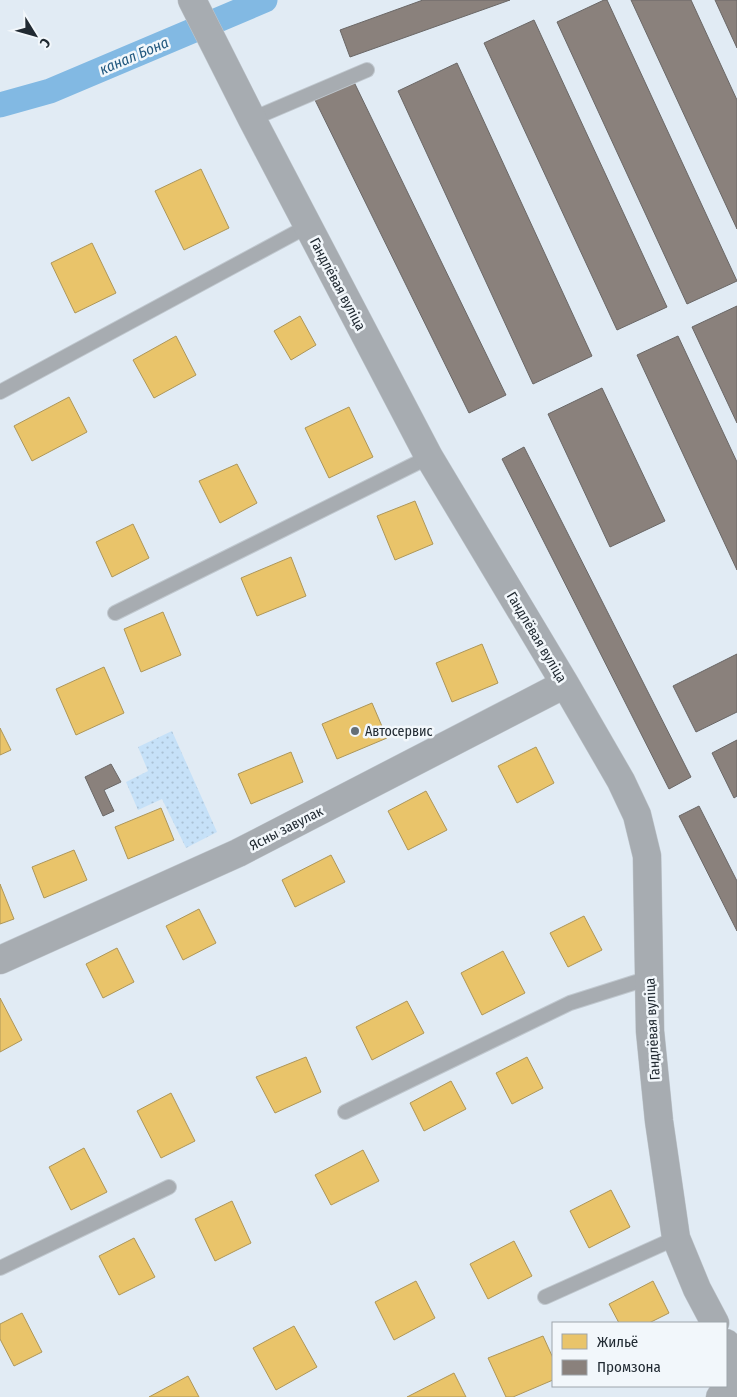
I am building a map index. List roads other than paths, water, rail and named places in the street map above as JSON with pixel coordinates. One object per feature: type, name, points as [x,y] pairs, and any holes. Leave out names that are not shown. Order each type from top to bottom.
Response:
[{"type":"street","name":"Гандлёвая вуліца","points":[[192,0],[308,226],[430,456],[621,781],[637,815],[646,856],[650,1031],[659,1120],[676,1238],[696,1289],[714,1322]]},
{"type":"street","name":"Ясны завулак","points":[[0,960],[238,853],[565,684]]},
{"type":"street","points":[[727,1345],[737,1364]]},
{"type":"street","points":[[720,1397],[737,1376]]},
{"type":"lane","points":[[252,118],[367,70]]},
{"type":"lane","points":[[0,392],[308,226]]},
{"type":"lane","points":[[115,613],[430,456]]},
{"type":"lane","points":[[345,1112],[570,1003],[649,978]]},
{"type":"lane","points":[[0,1268],[170,1187]]},
{"type":"lane","points":[[544,1297],[676,1238]]},
{"type":"waterway","name":"канал Бона","points":[[0,105],[50,91],[265,0]]},
{"type":"place","name":"Автосервис","points":[[355,731]]}]
